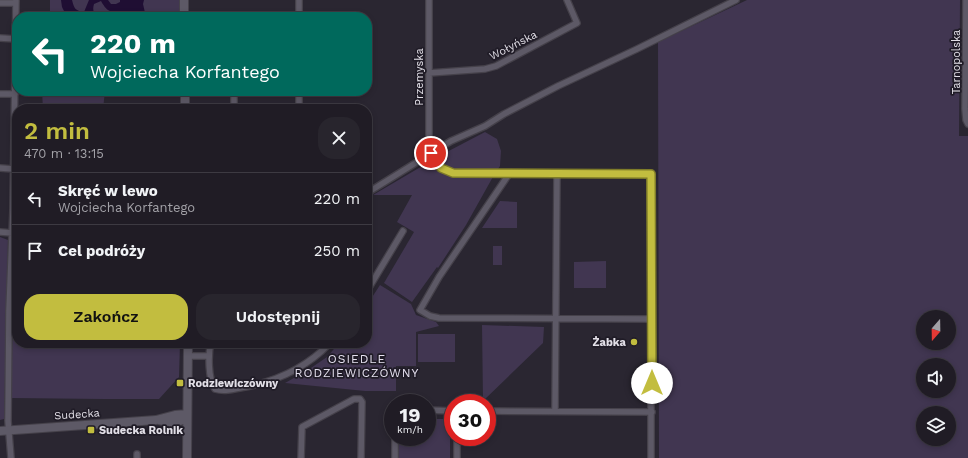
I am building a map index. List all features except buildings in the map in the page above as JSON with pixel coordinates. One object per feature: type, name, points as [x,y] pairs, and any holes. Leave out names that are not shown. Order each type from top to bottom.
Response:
[{"type":"street","points":[[184,0],[184,12]]},
{"type":"street","points":[[299,0],[299,12]]},
{"type":"street","name":"Przemyska","points":[[429,0],[429,132],[431,153]]},
{"type":"street","name":"Wołyńska","points":[[429,73],[485,69],[496,66],[577,23],[567,0]]},
{"type":"street","points":[[372,190],[451,141],[485,126],[504,114],[558,86],[736,0]]},
{"type":"street","name":"Tarnopolska","points":[[966,0],[965,109],[968,124]]},
{"type":"street","points":[[0,3],[16,2]]},
{"type":"street","points":[[0,38],[12,39]]},
{"type":"street","points":[[0,94],[12,94]]},
{"type":"street","points":[[431,153],[441,168],[453,173],[651,174],[651,458]]},
{"type":"street","points":[[0,168],[12,169]]},
{"type":"street","points":[[509,174],[439,277],[420,310],[430,316],[439,318],[555,320],[652,319]]},
{"type":"street","points":[[555,411],[557,174]]},
{"type":"street","points":[[372,283],[403,231]]},
{"type":"street","points":[[0,232],[12,233],[4,430],[11,458]]},
{"type":"street","points":[[187,458],[188,348]]},
{"type":"street","points":[[210,348],[209,356],[211,384],[214,388],[221,391],[257,385],[282,377],[304,365],[325,348]]},
{"type":"street","points":[[188,356],[209,356]]},
{"type":"street","points":[[301,458],[302,427],[354,398],[360,399],[362,402],[361,458]]},
{"type":"street","points":[[496,411],[652,412]]},
{"type":"street","name":"Sudecka","points":[[4,430],[156,420],[175,415],[187,416]]},
{"type":"street","points":[[187,416],[175,423],[183,430],[187,439]]},
{"type":"street","name":"Sudecka","points":[[156,420],[175,423]]},
{"type":"street","points":[[395,446],[395,458]]},
{"type":"street","points":[[457,446],[457,458]]},
{"type":"shaded area","points":[[50,0],[179,0],[179,12],[50,12]]},
{"type":"shaded area","points":[[61,0],[72,0],[75,9],[84,12],[64,12]]},
{"type":"shaded area","points":[[89,0],[108,0],[111,4],[116,4],[120,2],[120,0],[144,0],[143,4],[145,12],[113,12],[108,10],[101,1],[94,4],[94,12],[84,12]]},
{"type":"shaded area","points":[[747,0],[960,0],[959,136],[968,136],[968,458],[659,458],[658,42]]},
{"type":"shaded area","points":[[42,96],[104,96],[104,104],[43,104]]},
{"type":"shaded area","points":[[485,132],[497,139],[501,151],[500,166],[466,225],[438,268],[437,267],[412,302],[384,283],[414,232],[397,222],[412,195],[373,195],[441,155]]},
{"type":"shaded area","points":[[500,201],[517,202],[517,228],[482,228]]},
{"type":"shaded area","points":[[0,237],[8,240],[4,419],[0,420]]},
{"type":"shaded area","points":[[493,246],[502,246],[502,265],[493,265]]},
{"type":"shaded area","points":[[606,261],[606,288],[574,288],[574,262]]},
{"type":"shaded area","points":[[380,285],[411,304],[416,315],[436,322],[439,326],[416,332],[416,366],[396,366],[396,391],[365,391],[285,383],[327,357],[335,348],[372,348],[372,297]]},
{"type":"shaded area","points":[[482,325],[544,327],[543,343],[490,394],[483,394]]},
{"type":"shaded area","points":[[418,334],[455,334],[455,362],[418,362]]},
{"type":"shaded area","points":[[12,348],[180,348],[179,377],[159,399],[11,398]]},
{"type":"shaded area","points":[[436,419],[444,419],[444,446],[450,446],[450,458],[399,458],[399,446],[436,446]]},
{"type":"place","name":"Żabka","points":[[634,342]]},
{"type":"place","name":"Rodziewiczówny","points":[[180,383]]},
{"type":"place","name":"Sudecka Rolnik","points":[[91,430]]},
{"type":"district","name":"OSIEDLE RODZIEWICZÓWNY","points":[[357,366]]},
{"type":"route","points":[[431,153],[441,168],[453,173],[651,174],[652,383]]}]
